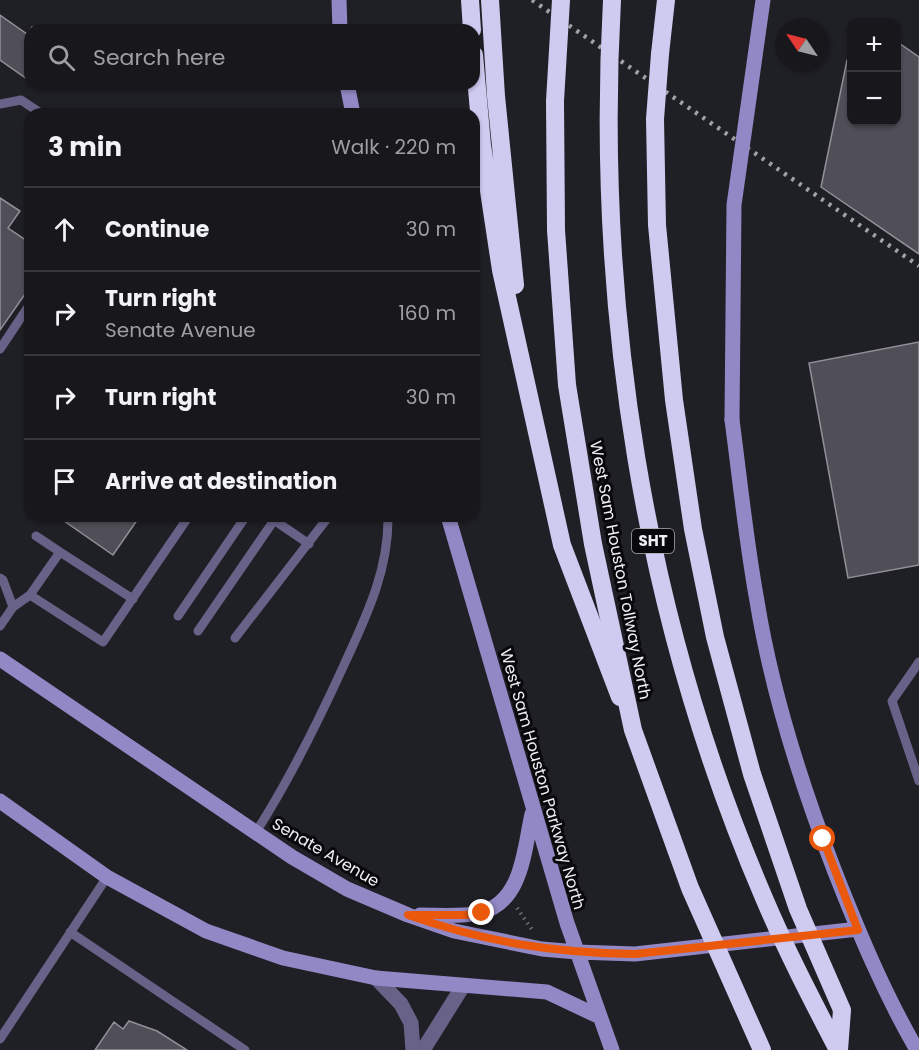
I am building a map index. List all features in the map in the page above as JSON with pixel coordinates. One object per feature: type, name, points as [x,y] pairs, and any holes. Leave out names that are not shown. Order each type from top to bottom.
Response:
[{"type":"highway","points":[[470,0],[472,24]]},
{"type":"highway","points":[[490,0],[496,96],[508,221],[530,393]]},
{"type":"highway","name":"West Sam Houston Tollway North","points":[[561,0],[555,101],[556,230],[567,385],[593,544],[633,730],[690,888],[762,1050]]},
{"type":"highway","name":"SHT","points":[[612,0],[608,119],[612,248],[626,388],[652,540],[673,629],[702,729],[737,829],[782,939],[838,1050]]},
{"type":"highway","points":[[666,0],[656,118],[657,225],[674,400],[687,490],[712,622],[749,764],[795,901],[842,1010],[838,1050]]},
{"type":"highway","points":[[477,90],[479,108]]},
{"type":"highway","points":[[480,122],[501,270],[562,545],[633,730]]},
{"type":"main road","points":[[339,0],[340,24]]},
{"type":"main road","points":[[763,0],[734,205],[732,420],[757,602],[774,685],[796,761],[823,839],[858,930],[896,1013],[917,1050]]},
{"type":"main road","points":[[348,90],[351,108]]},
{"type":"main road","name":"West Sam Houston Parkway North","points":[[450,522],[533,811],[577,952],[612,1050]]},
{"type":"main road","name":"Senate Avenue","points":[[0,659],[292,857],[347,889],[408,915],[454,931],[542,949],[635,954],[858,930]]},
{"type":"main road","points":[[0,801],[107,877],[206,931],[283,958],[376,978],[547,992],[600,1017]]},
{"type":"main road","points":[[408,915],[466,915],[482,913],[496,906],[511,891],[518,877],[533,811]]},
{"type":"street","points":[[376,978],[401,1004],[411,1023],[412,1050]]},
{"type":"street","points":[[423,1050],[463,986]]},
{"type":"lane","points":[[0,105],[21,100],[33,108]]},
{"type":"lane","points":[[0,349],[24,313]]},
{"type":"lane","points":[[30,595],[103,642],[185,522]]},
{"type":"lane","points":[[178,616],[242,522]]},
{"type":"lane","points":[[198,631],[270,522]]},
{"type":"lane","points":[[280,522],[309,544]]},
{"type":"lane","points":[[235,638],[325,522]]},
{"type":"lane","points":[[256,832],[278,798],[324,709],[363,623],[381,575],[387,522]]},
{"type":"lane","points":[[36,536],[133,599]]},
{"type":"lane","points":[[0,626],[13,607],[30,595],[60,552]]},
{"type":"lane","points":[[0,578],[3,580],[13,607]]},
{"type":"lane","points":[[919,662],[892,701],[919,781]]},
{"type":"lane","points":[[0,1040],[107,877]]},
{"type":"lane","points":[[70,932],[245,1050]]},
{"type":"path","points":[[515,905],[537,937]]},
{"type":"building","points":[[0,15],[24,32],[24,77],[0,60]]},
{"type":"building","points":[[901,44],[919,57],[919,254],[821,187],[847,60],[847,126],[901,126]]},
{"type":"building","points":[[0,198],[20,211],[8,228],[24,239],[24,296],[0,330]]},
{"type":"building","points":[[919,342],[919,565],[848,578],[809,363]]},
{"type":"building","points":[[66,522],[136,522],[113,555]]},
{"type":"building","points":[[129,1021],[157,1031],[187,1050],[95,1050],[114,1022],[123,1029]]},
{"type":"railway","points":[[532,0],[919,266]]},
{"type":"route","points":[[482,913],[408,915],[454,931],[493,940],[542,949],[599,953],[635,954],[858,930],[823,839]]}]
